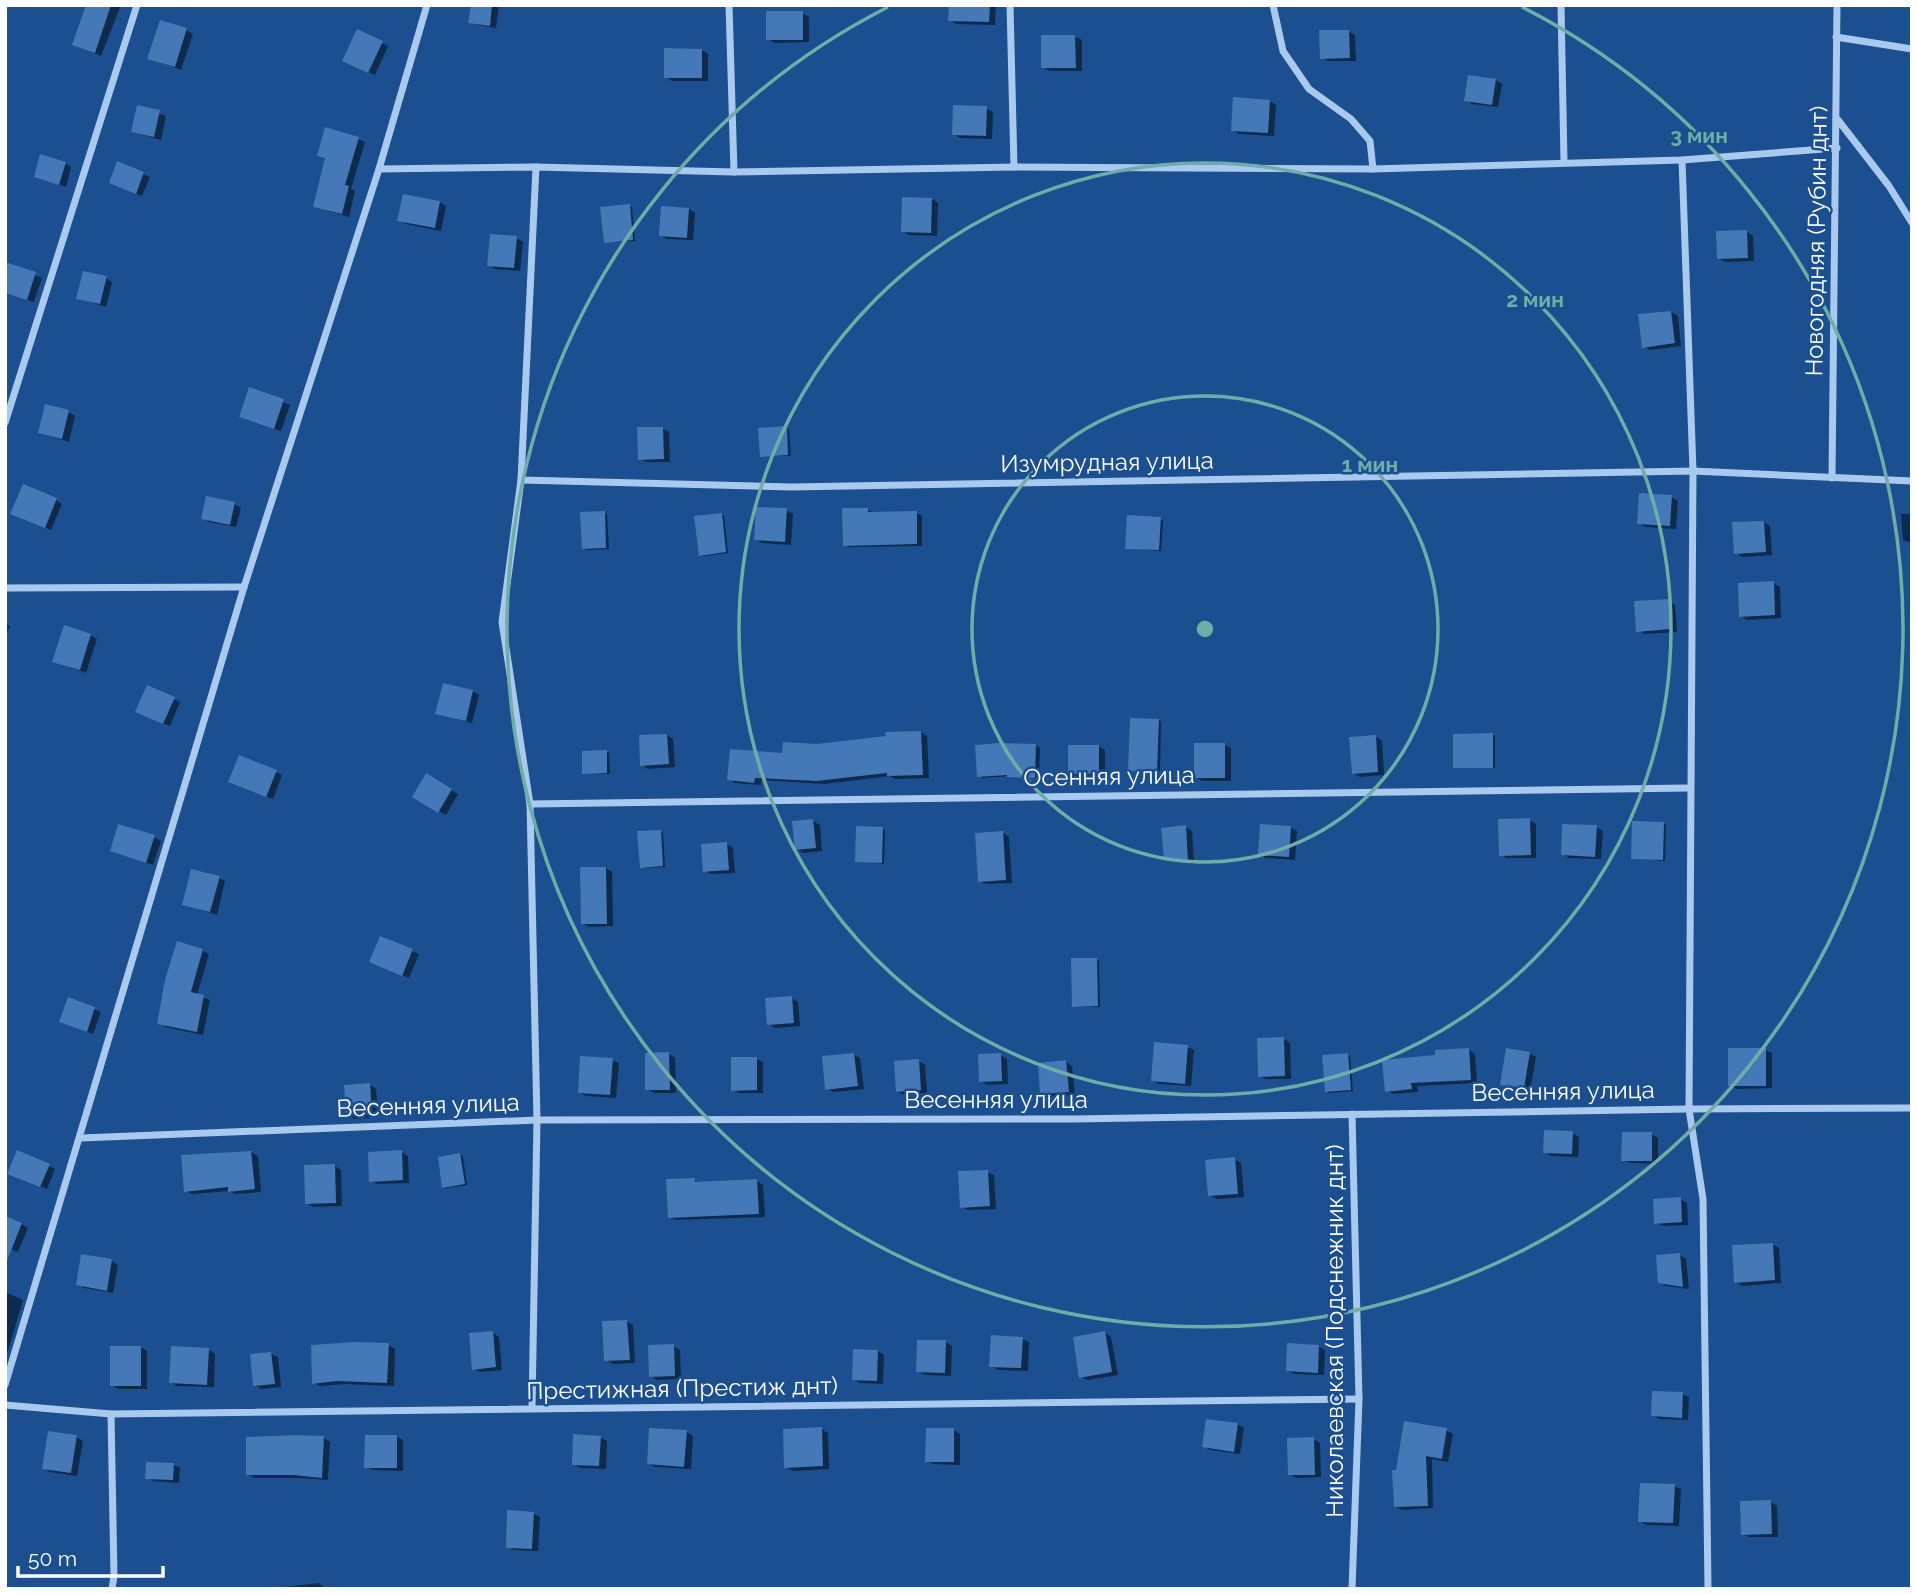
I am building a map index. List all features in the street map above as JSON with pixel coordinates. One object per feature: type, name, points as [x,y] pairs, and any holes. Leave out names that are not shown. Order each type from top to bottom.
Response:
[{"type":"street","points":[[5,423],[137,5]]},
{"type":"street","points":[[5,1385],[244,587],[379,169],[427,5]]},
{"type":"street","points":[[729,5],[734,172]]},
{"type":"street","points":[[1010,5],[1014,167]]},
{"type":"street","points":[[1273,5],[1283,51],[1309,89],[1350,119],[1370,141],[1373,169]]},
{"type":"street","points":[[1562,5],[1564,162]]},
{"type":"street","name":"Новогодняя (Рубин днт)","points":[[1832,478],[1837,5]]},
{"type":"street","points":[[1836,37],[1912,49]]},
{"type":"street","points":[[1837,120],[1889,186],[1912,223]]},
{"type":"street","points":[[379,169],[536,167],[734,172],[1014,167],[1373,169],[1682,160],[1837,149]]},
{"type":"street","points":[[1682,160],[1693,471],[1689,1109],[1703,1199],[1708,1589]]},
{"type":"street","points":[[532,1408],[537,1120],[530,804],[502,622],[521,480],[536,167]]},
{"type":"street","name":"Изумрудная улица","points":[[521,480],[792,487],[1693,471],[1912,481]]},
{"type":"street","points":[[5,588],[244,587]]},
{"type":"street","name":"Осенняя улица","points":[[530,804],[1689,788]]},
{"type":"street","name":"Весенняя улица","points":[[81,1138],[537,1120],[1074,1119],[1912,1108]]},
{"type":"street","name":"Николаевская (Подснежник днт)","points":[[1352,1114],[1359,1399],[1352,1589]]},
{"type":"street","name":"Престижная (Престиж днт)","points":[[5,1405],[111,1414],[1359,1399]]},
{"type":"street","points":[[111,1414],[112,1589]]},
{"type":"building","points":[[86,5],[111,5],[95,53],[72,45]]},
{"type":"building","points":[[471,5],[492,5],[490,26],[468,23]]},
{"type":"building","points":[[949,5],[990,5],[989,22],[948,21]]},
{"type":"building","points":[[766,11],[803,11],[803,40],[766,40]]},
{"type":"building","points":[[160,20],[187,28],[175,67],[147,59]]},
{"type":"building","points":[[357,29],[383,41],[368,73],[342,61]]},
{"type":"building","points":[[1319,30],[1349,30],[1350,58],[1320,59]]},
{"type":"building","points":[[1041,35],[1075,35],[1076,68],[1041,68]]},
{"type":"building","points":[[664,48],[702,49],[702,78],[664,78]]},
{"type":"building","points":[[1468,75],[1496,79],[1492,105],[1464,101]]},
{"type":"building","points":[[1233,97],[1270,100],[1268,133],[1231,131]]},
{"type":"building","points":[[137,105],[160,110],[154,137],[131,132]]},
{"type":"building","points":[[953,105],[987,106],[986,136],[952,135]]},
{"type":"building","points":[[325,127],[359,137],[345,185],[349,186],[342,214],[313,207],[325,158],[317,156]]},
{"type":"building","points":[[40,154],[66,162],[59,185],[34,177]]},
{"type":"building","points":[[117,161],[144,172],[136,194],[109,183]]},
{"type":"building","points":[[403,194],[440,201],[435,228],[397,221]]},
{"type":"building","points":[[902,197],[932,198],[931,233],[901,232]]},
{"type":"building","points":[[630,204],[633,240],[604,243],[600,207]]},
{"type":"building","points":[[661,206],[689,208],[687,238],[659,236]]},
{"type":"building","points":[[1747,230],[1748,258],[1717,259],[1716,231]]},
{"type":"building","points":[[490,234],[517,236],[514,268],[487,266]]},
{"type":"building","points":[[5,262],[36,272],[27,300],[5,293]]},
{"type":"building","points":[[83,271],[107,276],[100,304],[76,299]]},
{"type":"building","points":[[1671,311],[1675,343],[1642,348],[1638,314]]},
{"type":"building","points":[[249,387],[284,399],[274,429],[239,417]]},
{"type":"building","points":[[45,404],[69,410],[62,439],[38,433]]},
{"type":"building","points":[[787,426],[788,455],[760,457],[758,428]]},
{"type":"building","points":[[637,427],[663,427],[664,459],[638,460]]},
{"type":"building","points":[[23,484],[57,498],[45,528],[10,514]]},
{"type":"building","points":[[1639,493],[1672,495],[1670,526],[1637,524]]},
{"type":"building","points":[[206,496],[235,502],[230,525],[201,519]]},
{"type":"building","points":[[756,507],[787,508],[785,542],[754,540]]},
{"type":"building","points":[[842,508],[868,508],[868,512],[917,511],[917,544],[843,546]]},
{"type":"building","points":[[605,511],[606,548],[582,549],[580,512]]},
{"type":"building","points":[[722,513],[726,552],[699,556],[694,516]]},
{"type":"building","points":[[1127,515],[1161,517],[1159,550],[1125,549]]},
{"type":"building","points":[[1764,521],[1766,552],[1734,554],[1732,522]]},
{"type":"building","points":[[1774,581],[1775,615],[1739,617],[1738,583]]},
{"type":"building","points":[[1669,599],[1671,629],[1636,632],[1634,601]]},
{"type":"building","points":[[64,625],[91,634],[80,670],[52,662]]},
{"type":"building","points":[[443,683],[473,690],[466,721],[435,714]]},
{"type":"building","points":[[147,685],[175,697],[163,724],[135,712]]},
{"type":"building","points":[[1130,718],[1159,719],[1157,772],[1128,771]]},
{"type":"building","points":[[921,731],[923,775],[887,776],[887,773],[816,781],[755,778],[754,783],[727,780],[730,749],[782,753],[783,742],[817,744],[886,736],[885,732]]},
{"type":"building","points":[[1493,733],[1493,768],[1453,768],[1453,734]]},
{"type":"building","points":[[667,734],[669,764],[640,766],[639,735]]},
{"type":"building","points":[[1376,735],[1378,772],[1352,774],[1349,737]]},
{"type":"building","points":[[1194,743],[1225,743],[1225,778],[1194,778]]},
{"type":"building","points":[[1036,744],[1035,778],[1007,775],[977,777],[975,745]]},
{"type":"building","points":[[1068,745],[1099,745],[1099,774],[1068,774]]},
{"type":"building","points":[[607,750],[607,773],[582,774],[582,751]]},
{"type":"building","points":[[239,755],[277,770],[266,797],[228,782]]},
{"type":"building","points":[[426,773],[452,789],[438,813],[412,797]]},
{"type":"building","points":[[1530,818],[1531,855],[1499,856],[1498,819]]},
{"type":"building","points":[[813,819],[816,848],[795,850],[792,821]]},
{"type":"building","points":[[1632,821],[1664,822],[1663,860],[1631,859]]},
{"type":"building","points":[[118,824],[155,835],[146,863],[110,851]]},
{"type":"building","points":[[1260,824],[1291,826],[1289,857],[1258,855]]},
{"type":"building","points":[[1562,824],[1597,825],[1595,857],[1561,855]]},
{"type":"building","points":[[1186,825],[1188,862],[1164,858],[1161,828]]},
{"type":"building","points":[[856,826],[883,827],[882,863],[855,862]]},
{"type":"building","points":[[661,830],[663,866],[640,868],[637,831]]},
{"type":"building","points":[[1003,831],[1006,880],[978,882],[975,833]]},
{"type":"building","points":[[727,842],[729,870],[703,872],[701,844]]},
{"type":"building","points":[[580,867],[606,867],[607,924],[581,924]]},
{"type":"building","points":[[191,869],[220,876],[210,912],[182,905]]},
{"type":"building","points":[[380,936],[413,949],[402,976],[369,962]]},
{"type":"building","points":[[177,941],[203,949],[191,992],[204,995],[197,1032],[157,1024],[165,980]]},
{"type":"building","points":[[1071,958],[1097,958],[1098,1006],[1072,1007]]},
{"type":"building","points":[[792,996],[794,1023],[767,1025],[765,998]]},
{"type":"building","points":[[68,997],[95,1007],[87,1032],[59,1022]]},
{"type":"building","points":[[1284,1037],[1285,1076],[1258,1077],[1257,1038]]},
{"type":"building","points":[[1154,1042],[1188,1045],[1185,1084],[1151,1081]]},
{"type":"building","points":[[1469,1048],[1471,1080],[1411,1083],[1412,1089],[1385,1092],[1382,1060],[1435,1055],[1435,1050]]},
{"type":"building","points":[[1506,1048],[1530,1052],[1524,1088],[1500,1085]]},
{"type":"building","points":[[1728,1048],[1766,1048],[1766,1086],[1728,1086]]},
{"type":"building","points":[[669,1052],[670,1090],[645,1090],[645,1053]]},
{"type":"building","points":[[854,1053],[858,1086],[825,1090],[822,1056]]},
{"type":"building","points":[[1001,1053],[1002,1081],[979,1082],[978,1054]]},
{"type":"building","points":[[1348,1053],[1351,1090],[1325,1092],[1322,1055]]},
{"type":"building","points":[[580,1056],[613,1058],[610,1095],[578,1093]]},
{"type":"building","points":[[731,1057],[757,1057],[757,1090],[731,1091]]},
{"type":"building","points":[[919,1059],[921,1090],[896,1092],[894,1061]]},
{"type":"building","points":[[1066,1060],[1069,1092],[1040,1094],[1038,1063]]},
{"type":"building","points":[[370,1083],[372,1114],[346,1116],[344,1085]]},
{"type":"building","points":[[1544,1130],[1573,1131],[1572,1154],[1543,1153]]},
{"type":"building","points":[[1622,1132],[1652,1132],[1652,1161],[1621,1161]]},
{"type":"building","points":[[17,1150],[50,1164],[40,1187],[7,1174]]},
{"type":"building","points":[[402,1150],[403,1180],[369,1182],[368,1152]]},
{"type":"building","points":[[251,1151],[255,1189],[228,1192],[228,1187],[184,1192],[181,1155]]},
{"type":"building","points":[[460,1153],[465,1184],[442,1188],[438,1157]]},
{"type":"building","points":[[1235,1157],[1238,1194],[1208,1196],[1205,1160]]},
{"type":"building","points":[[335,1164],[336,1203],[305,1204],[304,1165]]},
{"type":"building","points":[[988,1170],[990,1206],[960,1208],[958,1171]]},
{"type":"building","points":[[695,1178],[695,1182],[757,1179],[759,1214],[668,1218],[666,1179]]},
{"type":"building","points":[[1681,1197],[1682,1222],[1654,1224],[1653,1199]]},
{"type":"building","points":[[5,1216],[22,1223],[6,1263],[5,1262]]},
{"type":"building","points":[[1773,1243],[1775,1280],[1734,1283],[1732,1245]]},
{"type":"building","points":[[1680,1253],[1683,1287],[1658,1283],[1656,1255]]},
{"type":"building","points":[[81,1254],[112,1259],[107,1291],[76,1285]]},
{"type":"building","points":[[627,1320],[630,1360],[604,1361],[602,1321]]},
{"type":"building","points":[[493,1331],[496,1367],[472,1370],[469,1333]]},
{"type":"building","points":[[1105,1331],[1112,1372],[1079,1378],[1073,1337]]},
{"type":"building","points":[[991,1335],[1023,1337],[1021,1368],[989,1367]]},
{"type":"building","points":[[917,1340],[946,1340],[945,1373],[916,1372]]},
{"type":"building","points":[[389,1343],[387,1383],[337,1381],[312,1384],[311,1345]]},
{"type":"building","points":[[1287,1343],[1319,1345],[1318,1373],[1286,1371]]},
{"type":"building","points":[[674,1344],[675,1376],[649,1377],[648,1345]]},
{"type":"building","points":[[110,1346],[141,1346],[141,1386],[110,1386]]},
{"type":"building","points":[[171,1346],[209,1348],[207,1385],[169,1383]]},
{"type":"building","points":[[853,1349],[878,1350],[877,1381],[852,1380]]},
{"type":"building","points":[[271,1352],[275,1384],[253,1386],[250,1354]]},
{"type":"building","points":[[1652,1391],[1683,1392],[1682,1418],[1651,1416]]},
{"type":"building","points":[[1206,1419],[1238,1423],[1234,1452],[1202,1447]]},
{"type":"building","points":[[1404,1421],[1447,1428],[1442,1459],[1426,1456],[1428,1506],[1394,1507],[1392,1470],[1396,1470]]},
{"type":"building","points":[[822,1427],[823,1466],[784,1468],[783,1429]]},
{"type":"building","points":[[649,1428],[687,1430],[684,1467],[647,1464]]},
{"type":"building","points":[[926,1428],[954,1428],[954,1462],[925,1462]]},
{"type":"building","points":[[48,1431],[77,1435],[71,1473],[42,1469]]},
{"type":"building","points":[[573,1434],[601,1436],[599,1466],[572,1465]]},
{"type":"building","points":[[365,1435],[397,1435],[397,1468],[364,1468]]},
{"type":"building","points":[[324,1436],[322,1478],[246,1475],[246,1437]]},
{"type":"building","points":[[1314,1437],[1315,1475],[1288,1475],[1287,1438]]},
{"type":"building","points":[[146,1462],[174,1463],[173,1480],[145,1479]]},
{"type":"building","points":[[1640,1483],[1675,1484],[1673,1523],[1638,1522]]},
{"type":"building","points":[[1771,1500],[1772,1534],[1741,1535],[1740,1501]]},
{"type":"building","points":[[507,1510],[534,1512],[532,1549],[506,1548]]}]
